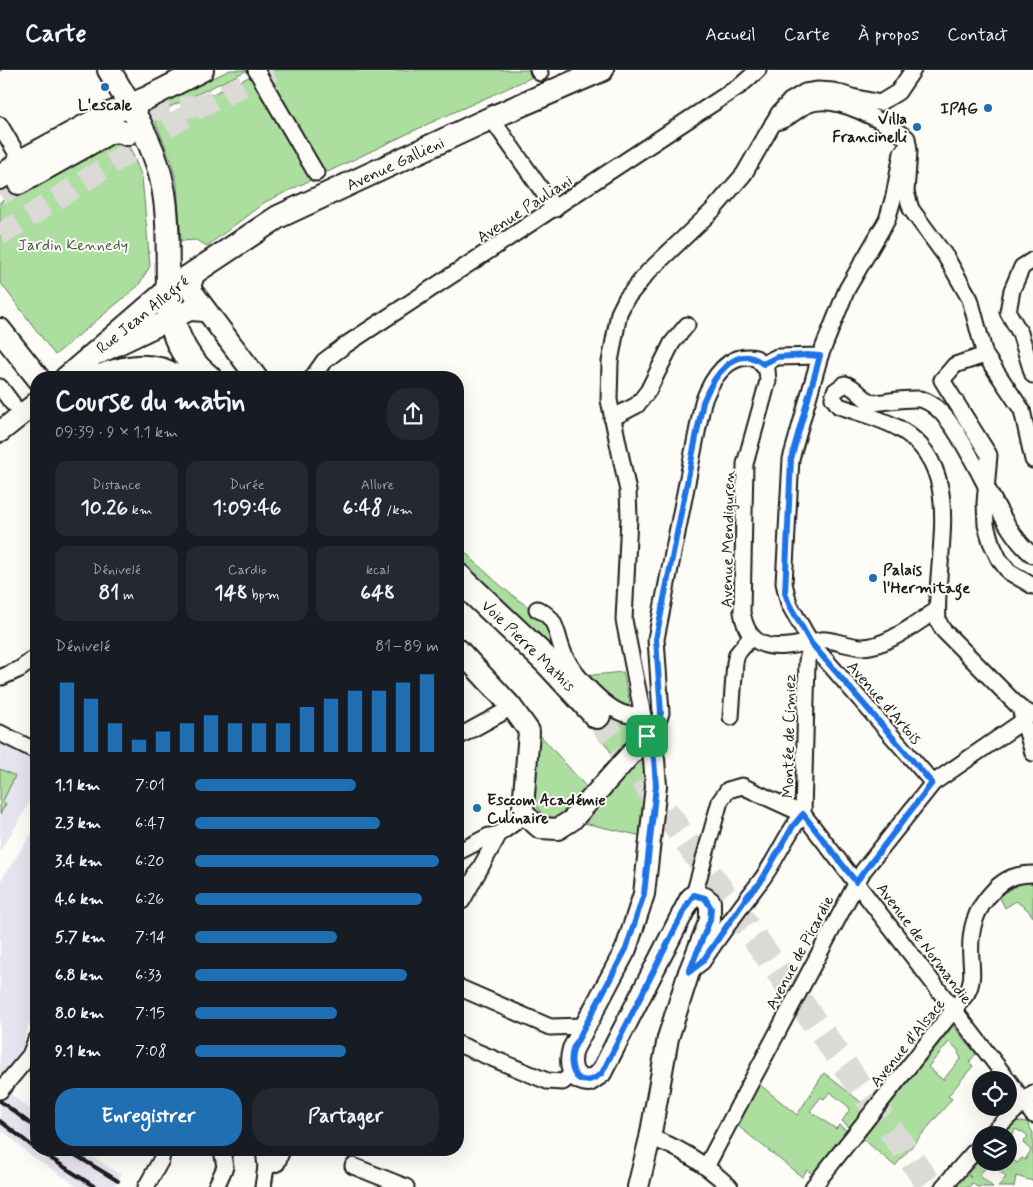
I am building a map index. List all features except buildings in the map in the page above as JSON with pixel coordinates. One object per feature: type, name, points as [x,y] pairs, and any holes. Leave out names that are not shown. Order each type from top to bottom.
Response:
[{"type":"highway","points":[[168,290],[174,331],[185,353],[202,371]]},
{"type":"highway","points":[[93,369],[122,370],[138,368],[157,371]]},
{"type":"highway","name":"Voie Pierre Mathis","points":[[464,583],[548,662],[593,718],[464,600]]},
{"type":"main road","points":[[109,70],[152,149],[161,174],[166,206],[168,290]]},
{"type":"main road","points":[[6,181],[31,168],[130,106],[202,70]]},
{"type":"main road","name":"Avenue Gallieni","points":[[196,271],[278,217],[491,118],[602,70]]},
{"type":"main road","points":[[6,181],[21,161],[102,123],[118,125],[135,141],[142,157],[148,179],[152,249],[168,290]]},
{"type":"main road","points":[[6,181],[110,132],[119,131],[127,134]]},
{"type":"main road","name":"Rue Jean Allegré","points":[[93,369],[168,290],[196,271]]},
{"type":"main road","points":[[0,330],[32,371]]},
{"type":"street","points":[[256,70],[316,173]]},
{"type":"street","name":"Avenue Pauliani","points":[[317,371],[324,361],[344,346],[555,209],[740,77],[758,70]]},
{"type":"street","points":[[638,1187],[650,1138],[668,1038],[689,972],[710,920],[711,908],[705,898],[694,895],[687,905],[602,1073],[590,1081],[584,1081],[573,1073],[570,1057],[626,949],[644,894],[656,786],[654,759],[641,713],[624,620],[628,491],[609,400],[610,362],[615,327],[622,306],[648,272],[713,210],[744,174],[774,123],[790,101],[805,92],[833,90],[852,98],[880,103],[898,92],[913,70]]},
{"type":"street","points":[[774,123],[785,121],[808,104],[830,103],[859,110],[885,122],[906,138],[908,144],[906,192],[911,209],[946,257],[970,299],[985,355],[1022,410],[1033,460]]},
{"type":"street","points":[[491,118],[555,209]]},
{"type":"street","points":[[0,125],[21,161]]},
{"type":"street","name":"Avenue d'Artois","points":[[908,144],[902,152],[894,196],[887,220],[847,289],[820,356],[791,459],[784,583],[789,604],[811,643],[932,783]]},
{"type":"street","points":[[1033,260],[1022,267],[1012,290],[1008,312],[1020,333],[1033,375]]},
{"type":"street","points":[[196,271],[190,284],[191,290],[251,371]]},
{"type":"street","points":[[93,369],[190,310],[205,311]]},
{"type":"street","points":[[612,418],[637,405],[648,391],[672,343],[687,325]]},
{"type":"street","points":[[985,355],[956,365],[942,380],[989,456],[985,482],[986,525],[991,542],[999,559],[1009,572],[1033,586]]},
{"type":"street","points":[[464,656],[510,706],[529,731],[523,800],[525,815],[540,828],[558,829],[565,826],[647,736],[658,722],[661,713],[656,639],[703,402],[707,390],[728,363],[734,359],[748,356],[756,358],[763,364],[777,357],[820,356]]},
{"type":"street","name":"Avenue Mendiguren","points":[[751,637],[745,626],[742,612],[743,491],[748,450],[768,381],[767,370],[763,364]]},
{"type":"street","points":[[1033,555],[1021,546],[1010,532],[972,456],[944,417],[929,402],[919,400],[873,403],[866,401],[850,386],[841,386],[835,391],[833,398],[839,406],[901,430],[919,445],[930,460],[938,478],[942,498],[938,621],[943,630],[1025,715],[1033,753]]},
{"type":"street","points":[[0,387],[22,402],[0,432]]},
{"type":"street","points":[[537,609],[548,614],[553,622],[572,670],[610,707],[629,715],[641,713]]},
{"type":"street","points":[[731,717],[737,654],[751,637],[769,646],[798,646],[822,639],[847,646],[864,647],[884,642],[937,610]]},
{"type":"street","name":"Montée de Cimiez","points":[[689,972],[702,962],[749,894],[760,883],[793,826],[803,814],[807,660],[811,643]]},
{"type":"street","points":[[1,677],[20,669],[30,662]]},
{"type":"street","points":[[464,734],[500,714],[510,706]]},
{"type":"street","name":"Avenue de Picardie","points":[[706,1167],[856,882],[932,783],[1025,715]]},
{"type":"street","points":[[0,733],[30,747]]},
{"type":"street","name":"Avenue de Normandie","points":[[694,895],[720,801],[728,790],[742,786],[803,814],[1001,1071]]},
{"type":"street","points":[[464,849],[489,836],[499,834],[525,815]]},
{"type":"street","points":[[464,897],[499,834]]},
{"type":"street","name":"Avenue d'Alsace","points":[[813,1187],[954,1011],[972,983],[971,933],[978,910],[1001,883],[1021,874],[1033,874]]},
{"type":"street","points":[[464,990],[550,1027],[585,1026]]},
{"type":"street","points":[[464,1046],[547,1081],[562,1082],[573,1073]]},
{"type":"street","points":[[0,1091],[30,1055]]},
{"type":"street","name":"Avenue de Normandie","points":[[1017,1087],[1028,1096],[1033,1115]]},
{"type":"street","points":[[999,1126],[1028,1096]]},
{"type":"street","points":[[650,1138],[662,1141],[706,1167],[730,1187]]},
{"type":"street","points":[[943,1187],[972,1154]]},
{"type":"street","points":[[146,1187],[162,1156]]},
{"type":"street","points":[[216,1187],[225,1167],[223,1156]]},
{"type":"street","points":[[263,1187],[266,1167],[265,1156]]},
{"type":"street","points":[[266,1167],[277,1163],[280,1156]]},
{"type":"street","points":[[354,1166],[406,1187]]},
{"type":"shaded area","points":[[0,743],[30,759],[30,800],[24,813],[0,851]]},
{"type":"shaded area","points":[[30,836],[30,1020],[22,1047],[0,1078],[0,882]]},
{"type":"shaded area","points":[[7,1091],[30,1109],[30,1154],[3,1131],[0,1134],[0,1098]]},
{"type":"shaded area","points":[[32,1156],[92,1156],[121,1175],[114,1187],[78,1187]]},
{"type":"green space","points":[[230,70],[248,70],[170,107],[166,100]]},
{"type":"green space","points":[[264,70],[548,70],[430,123],[265,202],[207,246],[196,240],[181,241],[177,184],[171,160],[155,121]]},
{"type":"green space","name":"Jardin Kennedy","points":[[111,136],[126,138],[142,177],[150,266],[138,286],[55,355],[0,282],[0,202]]},
{"type":"green space","points":[[464,551],[511,594],[547,618],[562,660],[464,574]]},
{"type":"green space","points":[[623,672],[630,703],[623,709],[584,676]]},
{"type":"green space","points":[[602,704],[622,717],[630,727],[631,733],[616,760],[601,737],[615,720]]},
{"type":"green space","points":[[540,735],[588,789],[569,810],[558,817],[544,816],[533,802]]},
{"type":"green space","points":[[637,760],[647,767],[642,836],[579,822]]},
{"type":"green space","points":[[0,769],[15,776],[3,801],[6,804],[0,814]]},
{"type":"green space","points":[[1028,879],[1033,881],[1033,917],[1028,910],[1016,901],[1005,908],[999,896]]},
{"type":"green space","points":[[953,1026],[976,1054],[969,1062],[973,1066],[948,1096],[952,1099],[895,1166],[863,1139]],"holes":[[[949,1042],[959,1051],[958,1053],[961,1058],[943,1080],[928,1067]]]},
{"type":"green space","points":[[824,1073],[866,1106],[849,1127],[842,1121],[849,1111],[849,1107],[830,1092],[824,1099],[821,1097],[810,1111],[836,1129],[839,1125],[847,1131],[813,1174],[807,1170],[802,1177],[738,1126],[759,1084],[797,1115]]},
{"type":"green space","points":[[1015,1121],[1027,1122],[1033,1133],[1033,1181],[1016,1176],[1014,1187],[998,1187],[1006,1177],[1000,1171],[1017,1171],[1017,1163],[1022,1158],[1025,1160],[1031,1150],[1023,1143],[1028,1136],[1017,1130],[1017,1126],[1010,1126]]},
{"type":"green space","points":[[972,1169],[972,1171],[983,1171],[979,1175],[993,1187],[977,1187],[972,1183],[969,1187],[956,1187],[967,1175],[971,1178],[968,1173]]},
{"type":"tunnel","points":[[0,235],[201,106],[275,70]]},
{"type":"tunnel","points":[[117,123],[153,110],[198,106]]},
{"type":"tunnel","points":[[0,195],[19,183]]},
{"type":"tunnel","points":[[597,715],[931,1187]]},
{"type":"railway","points":[[0,1101],[30,1124]]},
{"type":"railway","points":[[0,1121],[30,1144]]},
{"type":"railway","points":[[47,1156],[95,1187]]},
{"type":"railway","points":[[77,1156],[118,1181]]},
{"type":"place","name":"L'escale","points":[[105,87]]},
{"type":"place","name":"IPAG","points":[[988,108]]},
{"type":"place","name":"Villa Francinelli","points":[[917,127]]},
{"type":"place","name":"Palais l'Hermitage","points":[[873,578]]},
{"type":"place","name":"Esccom Académie Culinaire","points":[[477,808]]},
{"type":"route","points":[[740,356],[756,358],[763,364],[777,357],[820,356],[791,459],[785,593],[789,604],[811,643],[932,783],[856,882],[803,814],[793,826],[760,883],[749,894],[702,962],[689,972],[710,920],[711,908],[710,902],[705,898],[694,895],[687,905],[602,1073],[590,1081],[584,1081],[573,1073],[570,1057],[626,949],[640,912],[648,874],[656,786],[654,759],[647,736],[658,722],[661,713],[656,639],[703,402],[707,390],[728,363],[740,356]]}]
